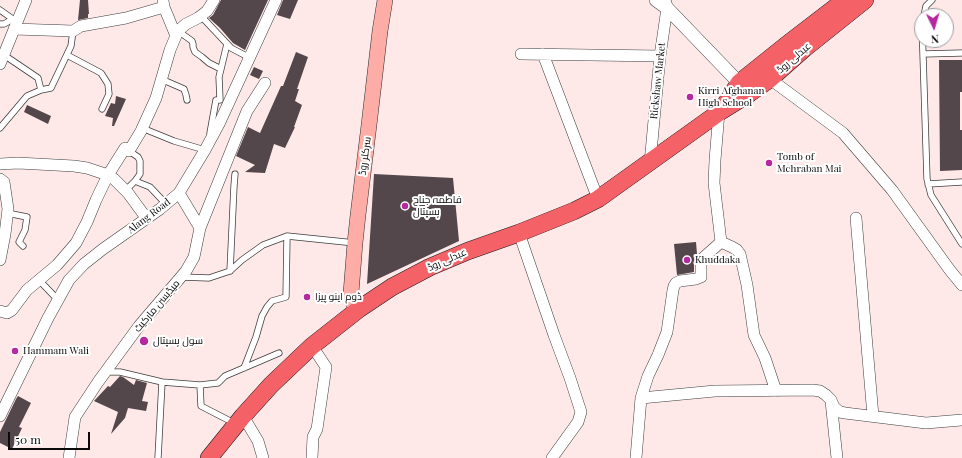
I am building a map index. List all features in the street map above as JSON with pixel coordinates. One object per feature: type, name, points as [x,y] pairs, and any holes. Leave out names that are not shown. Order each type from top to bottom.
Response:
[{"type":"main road","name":"سرکلر روڈ","points":[[359,309],[353,302],[351,293],[355,243],[385,0]]},
{"type":"main road","name":"عبدلی روڈ","points":[[209,458],[239,420],[271,385],[312,346],[359,309],[392,287],[430,267],[574,211],[598,199],[720,112],[745,88],[757,68],[845,0]]},
{"type":"main road","name":"عبدلی روڈ","points":[[745,88],[770,79],[805,48],[865,0]]},
{"type":"street","points":[[2,60],[15,23],[26,0]]},
{"type":"street","points":[[0,311],[7,313],[12,310],[27,290],[57,265],[76,243],[108,175],[125,148],[129,151],[142,128],[156,98],[170,50],[177,33],[186,24],[198,18],[207,11],[214,0]]},
{"type":"street","name":"Alang Road","points":[[0,416],[48,318],[69,280],[84,264],[147,219],[179,193],[219,124],[276,0]]},
{"type":"street","points":[[656,0],[666,4],[745,88]]},
{"type":"street","points":[[15,23],[74,31],[81,26],[126,18],[164,4],[177,33]]},
{"type":"street","name":"Rickshaw Market","points":[[650,163],[666,4]]},
{"type":"street","points":[[521,54],[660,56]]},
{"type":"street","points":[[543,54],[598,199]]},
{"type":"street","points":[[757,68],[843,133],[892,190],[962,285]]},
{"type":"street","name":"میڈیسن مارکیٹ","points":[[69,458],[75,417],[140,326],[186,272],[194,257],[200,228],[247,112],[264,83]]},
{"type":"street","points":[[720,112],[714,183],[720,242]]},
{"type":"street","points":[[0,164],[18,163],[74,166],[87,168],[108,175],[126,190],[147,219]]},
{"type":"street","points":[[0,179],[4,182],[8,209],[0,260]]},
{"type":"street","points":[[179,193],[200,228]]},
{"type":"street","points":[[856,218],[873,416]]},
{"type":"street","points":[[519,233],[581,412],[578,422],[552,458]]},
{"type":"street","points":[[720,242],[732,247],[740,254],[754,335],[765,358],[776,391]]},
{"type":"street","points":[[636,458],[641,398],[648,376],[668,332],[674,286],[680,281],[701,277],[701,262],[703,258],[720,242]]},
{"type":"street","points":[[312,346],[326,367],[317,430],[313,437],[312,458]]},
{"type":"street","points":[[641,398],[715,391],[813,390],[826,394],[834,407],[840,412],[926,422],[962,420]]},
{"type":"street","points":[[831,400],[837,458]]},
{"type":"street","points":[[239,420],[258,441],[262,458]]},
{"type":"lane","points":[[926,8],[932,0]]},
{"type":"lane","points":[[0,10],[15,23]]},
{"type":"lane","points":[[201,16],[227,44],[250,58]]},
{"type":"lane","points":[[0,24],[15,23]]},
{"type":"lane","points":[[0,128],[27,96],[40,90],[51,88],[71,46],[74,31]]},
{"type":"lane","points":[[177,33],[192,41],[195,52],[209,63],[221,69]]},
{"type":"lane","points":[[142,128],[174,141],[207,146],[216,100],[220,100],[219,77],[227,44]]},
{"type":"lane","points":[[923,48],[927,179],[931,195],[962,244]]},
{"type":"lane","points":[[923,54],[962,53]]},
{"type":"lane","points":[[67,55],[100,73],[108,84],[109,94],[102,109]]},
{"type":"lane","points":[[2,60],[38,78],[40,90]]},
{"type":"lane","points":[[161,79],[184,90],[187,100]]},
{"type":"lane","points":[[126,190],[140,174],[140,161],[138,157],[129,151]]},
{"type":"lane","points":[[230,271],[234,186],[236,174]]},
{"type":"lane","points":[[135,181],[150,186],[166,204]]},
{"type":"lane","points":[[928,184],[962,182]]},
{"type":"lane","points":[[7,213],[27,218],[25,230],[19,242],[23,246]]},
{"type":"lane","points":[[244,368],[262,316],[267,307],[272,301],[286,298],[287,236]]},
{"type":"lane","points":[[182,277],[209,278],[230,271],[262,245],[287,236],[355,243]]},
{"type":"lane","points":[[39,280],[58,300]]},
{"type":"lane","points":[[106,372],[126,373],[162,382],[200,385],[218,383],[224,376],[279,353]]},
{"type":"lane","points":[[158,458],[162,382]]},
{"type":"lane","points":[[200,385],[202,406],[239,420]]},
{"type":"building","points":[[80,0],[88,0],[89,14],[88,18],[78,20]]},
{"type":"building","points":[[221,0],[268,0],[245,50],[233,43],[209,18],[213,15]]},
{"type":"building","points":[[283,0],[298,0],[290,19],[277,15]]},
{"type":"building","points":[[296,52],[308,57],[297,89],[299,89],[295,101],[302,105],[295,127],[285,148],[274,144],[265,173],[245,172],[255,165],[236,156],[248,127],[260,133],[281,86],[283,86]]},
{"type":"building","points":[[939,60],[962,60],[960,130],[962,130],[962,170],[940,171]]},
{"type":"building","points":[[254,67],[263,71],[259,79],[250,75]]},
{"type":"building","points":[[116,96],[126,99],[114,126],[112,126],[113,118],[105,116],[111,103],[115,104]]},
{"type":"building","points":[[27,105],[51,116],[48,124],[24,112]]},
{"type":"building","points":[[374,174],[453,178],[459,241],[367,284]]},
{"type":"building","name":"Khuddaka","points":[[696,242],[697,254],[694,262],[694,272],[677,275],[674,244]]},
{"type":"building","points":[[120,376],[134,385],[136,380],[147,383],[142,401],[148,402],[146,411],[128,408],[125,418],[111,434],[118,412],[94,401]]},
{"type":"building","points":[[18,396],[31,403],[19,427],[22,428],[12,449],[0,443],[0,432]]},
{"type":"place","name":"Kirri Afghanan High School","points":[[690,97]]},
{"type":"place","name":"Tomb of Mehraban Mai","points":[[769,163]]},
{"type":"place","name":"فاطمہ جناح ہسپتال","points":[[405,206]]},
{"type":"place","name":"Khuddaka","points":[[687,260]]},
{"type":"place","name":"ڈوم اینو پیزا","points":[[307,297]]},
{"type":"place","name":"سول ہسپتال","points":[[144,341]]},
{"type":"place","name":"Hammam Wali","points":[[15,351]]}]
